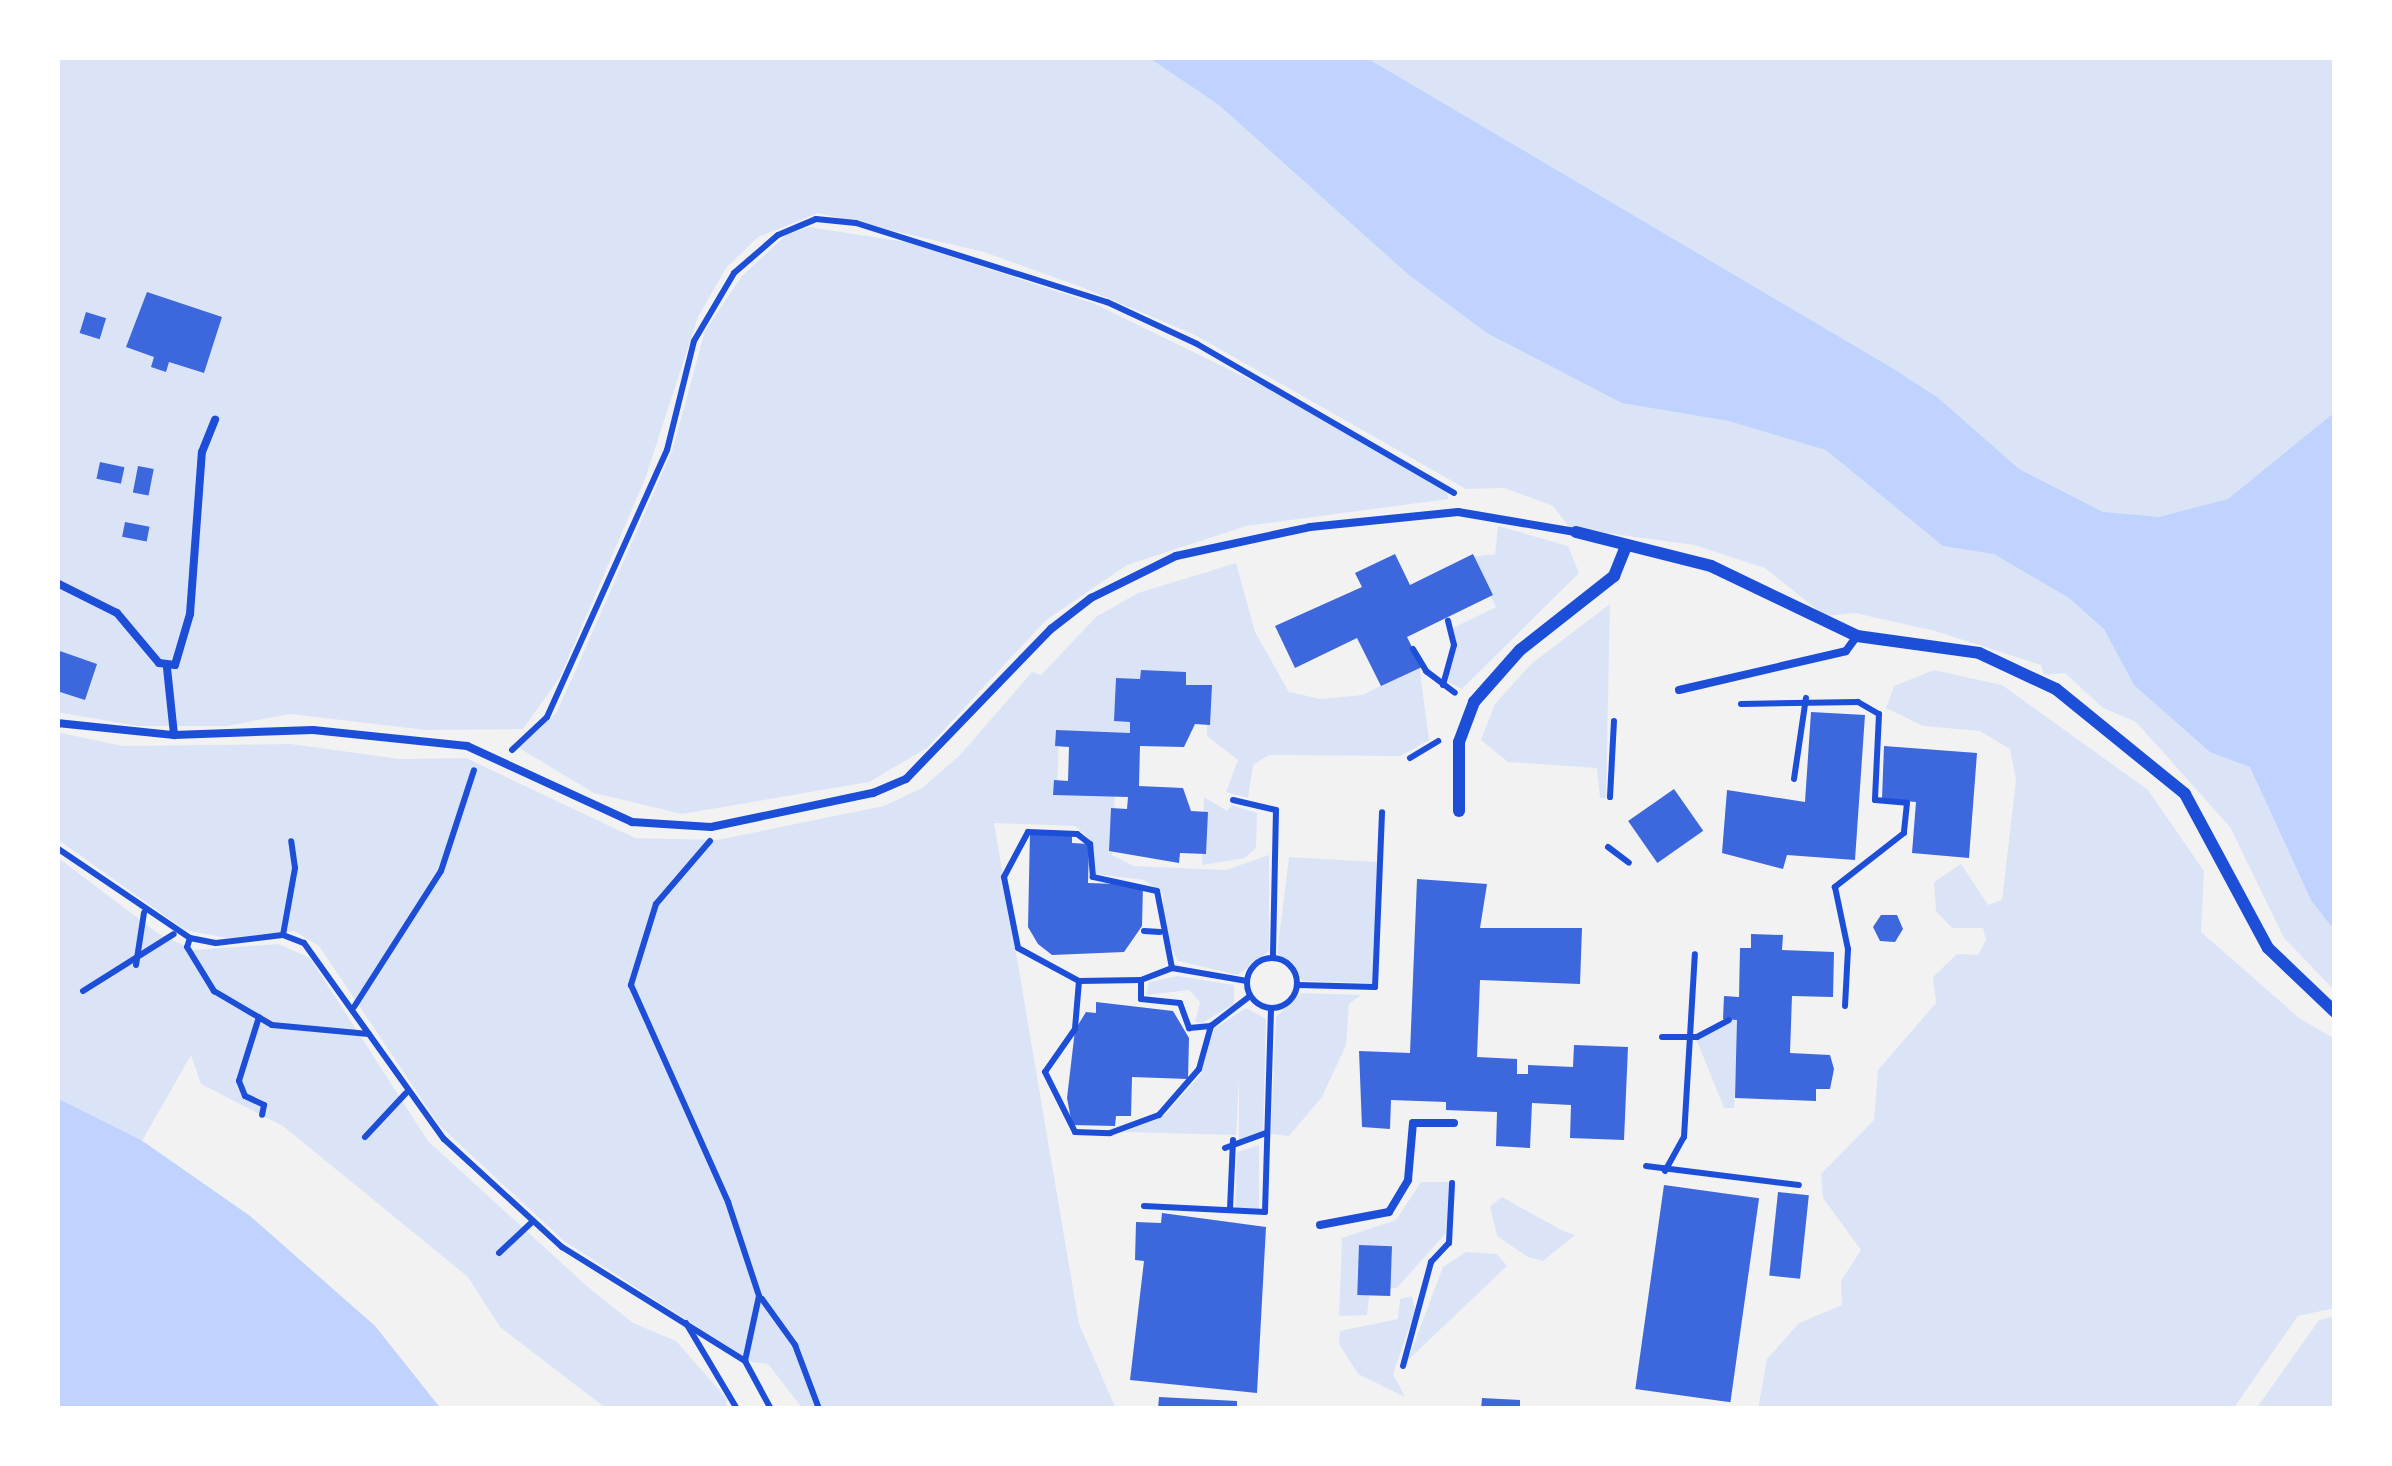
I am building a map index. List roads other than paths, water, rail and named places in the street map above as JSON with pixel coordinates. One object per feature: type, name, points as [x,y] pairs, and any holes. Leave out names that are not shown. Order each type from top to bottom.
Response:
[{"type":"street","points":[[1576,532],[1624,550],[1711,566],[1857,637],[1978,653],[2056,689],[2104,723],[2186,794],[2268,948],[2335,1012]]},
{"type":"street","points":[[1459,811],[1459,742],[1474,702],[1520,650],[1614,576],[1624,550]]},
{"type":"lane","points":[[166,668],[182,656],[190,614],[202,452],[215,419]]},
{"type":"lane","points":[[57,722],[174,735],[313,730],[482,750],[598,808],[658,828],[711,826],[874,794],[940,752],[1078,608],[1176,556],[1310,527],[1458,512],[1576,532]]},
{"type":"lane","points":[[57,583],[117,613],[166,668],[174,735]]},
{"type":"lane","points":[[1679,690],[1846,651],[1857,637]]},
{"type":"lane","points":[[1320,1225],[1389,1212],[1411,1168],[1413,1123],[1454,1124]]},
{"type":"water","points":[[1148,57],[1365,57],[1892,368],[1937,397],[2019,469],[2103,512],[2159,517],[2228,499],[2335,412],[2335,931],[2311,900],[2250,767],[2210,752],[2134,685],[2104,629],[2069,598],[1994,554],[1943,546],[1826,450],[1729,421],[1622,403],[1487,333],[1409,275],[1219,105]]},
{"type":"water","points":[[57,1098],[141,1140],[250,1216],[375,1326],[441,1409],[57,1409]]}]
